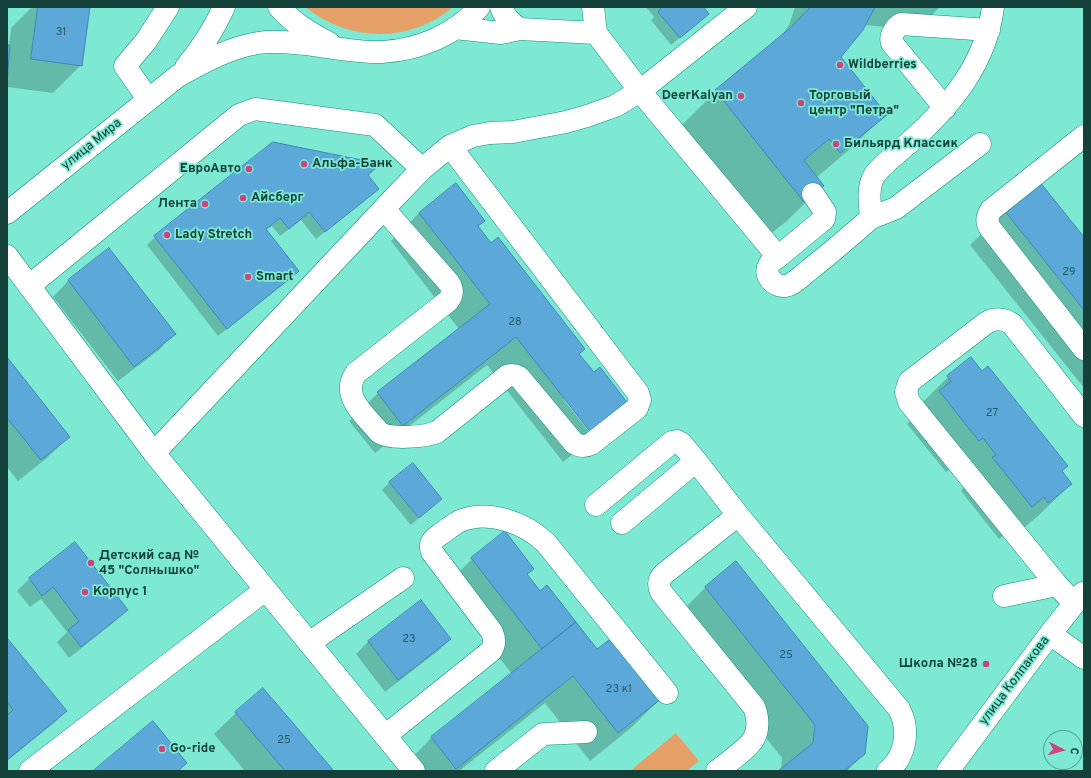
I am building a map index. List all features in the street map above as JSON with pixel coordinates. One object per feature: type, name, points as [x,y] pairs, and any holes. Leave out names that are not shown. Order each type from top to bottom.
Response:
[{"type":"street","points":[[148,100],[125,66],[146,41],[168,7]]},
{"type":"street","name":"улица Мира","points":[[178,76],[200,51],[217,23],[224,7]]},
{"type":"street","name":"улица Мира","points":[[279,7],[286,15],[306,31],[330,43],[355,50]]},
{"type":"street","name":"улица Мира","points":[[7,213],[178,76],[208,59],[230,50],[259,43],[282,42],[381,52],[407,49],[432,41],[456,28],[479,7]]},
{"type":"street","points":[[501,7],[503,13],[510,22],[520,29]]},
{"type":"street","points":[[593,7],[596,34],[640,91],[778,257]]},
{"type":"street","points":[[154,453],[422,169],[450,146],[473,136],[490,133],[513,132],[587,116],[615,106],[640,91],[746,7]]},
{"type":"street","points":[[871,218],[870,192],[874,176],[931,123],[962,87],[977,61],[989,30],[993,7]]},
{"type":"street","points":[[945,108],[892,43],[891,37],[898,26],[902,24],[989,30]]},
{"type":"street","points":[[456,28],[501,33],[520,29],[596,34]]},
{"type":"street","points":[[29,286],[239,115],[255,109],[375,125],[422,169]]},
{"type":"street","points":[[813,194],[825,212],[824,220],[769,263],[767,275],[775,284],[780,286],[790,285],[871,218],[896,208],[980,144]]},
{"type":"street","points":[[384,209],[449,283],[452,290],[448,301],[356,373],[353,377],[351,390],[353,401],[379,432],[393,437],[426,435],[437,432],[507,376],[511,375],[516,375],[519,377],[577,445],[588,446],[637,408],[640,400],[638,393],[450,146]]},
{"type":"street","points":[[1080,147],[991,210],[987,220],[990,228],[1084,349]]},
{"type":"street","points":[[7,256],[154,453],[414,771]]},
{"type":"street","points":[[1079,597],[1057,585],[909,402],[906,392],[909,382],[986,323],[990,321],[1002,320],[1008,321],[1012,324],[1084,416]]},
{"type":"street","points":[[596,505],[675,441],[681,443],[738,515],[899,709],[902,715],[905,732],[904,748],[896,764],[888,771]]},
{"type":"street","points":[[622,523],[696,461]]},
{"type":"street","points":[[717,771],[747,746],[754,738],[758,721],[757,713],[754,707],[660,592],[658,586],[661,576],[738,515]]},
{"type":"street","points":[[385,736],[491,652],[493,648],[495,639],[492,632],[430,548],[435,537],[459,522],[467,519],[481,517],[506,520],[525,528],[546,543],[667,693]]},
{"type":"street","points":[[309,643],[403,578]]},
{"type":"street","points":[[1004,596],[1057,585]]},
{"type":"street","points":[[30,771],[265,590]]},
{"type":"street","name":"улица Колпакова","points":[[948,771],[1079,597]]},
{"type":"street","points":[[1050,634],[1084,658]]},
{"type":"street","points":[[496,771],[543,734],[586,732]]},
{"type":"shaded area","points":[[305,7],[453,7],[436,19],[418,28],[379,34],[360,32],[340,27],[322,19]]},
{"type":"shaded area","points":[[676,733],[699,761],[686,771],[630,771]]},
{"type":"building","points":[[38,7],[90,7],[82,66],[31,59]]},
{"type":"building","points":[[660,7],[704,7],[709,14],[680,38],[658,12],[661,8]]},
{"type":"building","name":"Торговый центр \"Петра\"","points":[[811,7],[875,7],[863,30],[841,57],[887,115],[840,153],[829,139],[804,160],[824,186],[804,202],[715,90],[790,28]]},
{"type":"building","points":[[7,45],[10,45],[7,82]]},
{"type":"building","points":[[273,142],[381,164],[368,175],[379,189],[325,232],[309,212],[289,229],[280,218],[266,229],[299,271],[227,329],[154,236]]},
{"type":"building","points":[[1039,181],[1084,237],[1084,310],[1004,210]]},
{"type":"building","points":[[456,183],[485,221],[478,226],[491,243],[498,237],[585,349],[579,354],[594,372],[600,367],[629,405],[592,434],[516,337],[403,426],[377,392],[490,304],[419,213]]},
{"type":"building","points":[[109,248],[176,334],[134,367],[68,280]]},
{"type":"building","points":[[7,357],[70,437],[41,460],[7,418]]},
{"type":"building","points":[[971,357],[982,371],[988,366],[1068,466],[1062,471],[1072,484],[1048,503],[1044,497],[1032,507],[992,457],[996,455],[983,438],[979,441],[939,391],[951,381],[947,376]]},
{"type":"building","points":[[413,463],[442,499],[419,518],[389,482]]},
{"type":"building","points":[[505,531],[534,569],[527,574],[540,591],[547,585],[576,622],[542,649],[471,558]]},
{"type":"building","name":"Корпус 1","points":[[75,542],[128,610],[81,647],[68,630],[79,621],[53,587],[42,596],[29,578]]},
{"type":"building","points":[[736,561],[868,726],[865,754],[844,771],[778,771],[813,743],[815,725],[705,587]]},
{"type":"building","points":[[421,600],[451,639],[398,680],[368,641]]},
{"type":"building","points":[[576,622],[597,649],[613,637],[661,699],[618,733],[573,676],[456,769],[431,737]]},
{"type":"building","points":[[7,638],[67,711],[7,760],[7,715],[13,710],[7,702]]},
{"type":"building","points":[[263,688],[334,771],[285,771],[235,712]]},
{"type":"building","points":[[153,721],[187,763],[178,771],[93,771]]},
{"type":"place","name":"Wildberries","points":[[840,65]]},
{"type":"place","name":"DeerKalyan","points":[[741,96]]},
{"type":"place","name":"Торговый центр \"Петра\"","points":[[801,103]]},
{"type":"place","name":"Бильярд Классик","points":[[836,144]]},
{"type":"place","name":"Альфа-Банк","points":[[304,164]]},
{"type":"place","name":"ЕвроАвто","points":[[249,169]]},
{"type":"place","name":"Айсберг","points":[[243,198]]},
{"type":"place","name":"Лента","points":[[205,204]]},
{"type":"place","name":"Lady Stretch","points":[[167,235]]},
{"type":"place","name":"Smart","points":[[248,277]]},
{"type":"place","name":"Детский сад № 45 \"Солнышко\"","points":[[91,563]]},
{"type":"place","name":"Корпус 1","points":[[85,592]]},
{"type":"place","name":"Школа №28","points":[[986,664]]},
{"type":"place","name":"Go-ride","points":[[162,749]]}]
